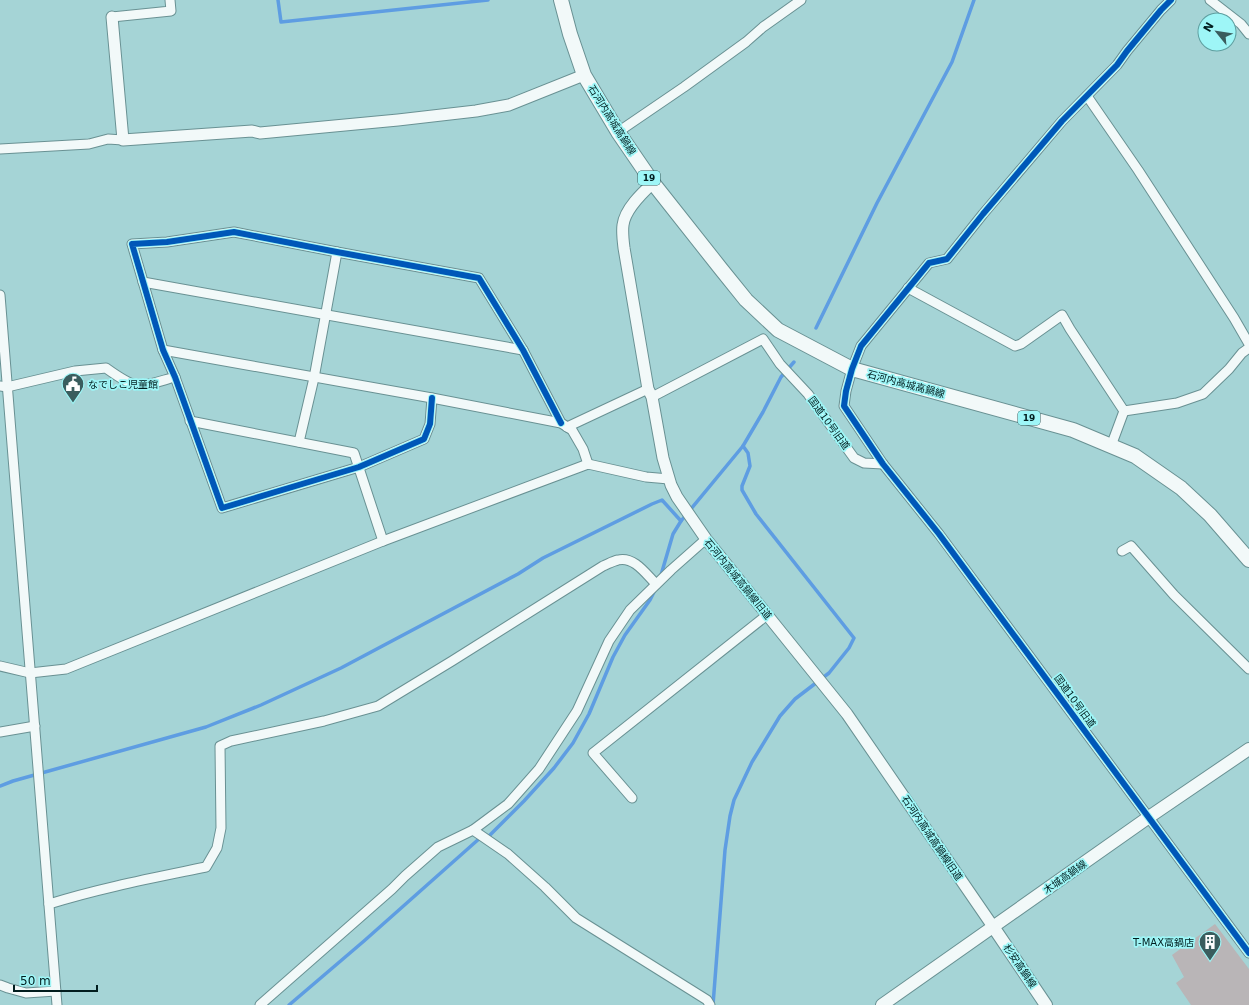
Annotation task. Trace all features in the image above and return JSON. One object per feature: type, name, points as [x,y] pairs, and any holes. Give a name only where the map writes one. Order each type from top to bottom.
[{"type":"main road","name":"石河内高城高鍋線","points":[[561,0],[584,75],[618,132],[653,183],[746,300],[778,330],[852,369],[1073,430],[1135,456],[1181,488],[1210,515],[1249,560]]},
{"type":"main road","name":"木城高鍋線","points":[[882,1005],[994,928],[1149,817],[1249,749]]},
{"type":"main road","name":"杉安高鍋線","points":[[994,928],[1046,1005]]},
{"type":"street","points":[[123,140],[112,17],[171,11],[170,0]]},
{"type":"street","points":[[618,132],[684,87],[746,42],[763,26],[801,0]]},
{"type":"street","points":[[883,464],[844,406],[846,391],[852,369],[861,346],[929,263],[947,260],[983,214],[1062,121],[1117,65],[1127,50],[1171,0]]},
{"type":"street","points":[[1210,0],[1241,24],[1249,34]]},
{"type":"street","points":[[0,149],[89,144],[108,139],[123,140],[252,131],[260,133],[324,128],[476,111],[509,105],[584,75]]},
{"type":"street","points":[[1087,96],[1138,170],[1234,318],[1249,344]]},
{"type":"street","name":"石河内高城高鍋線旧道","points":[[653,183],[636,198],[623,223],[623,235],[624,248],[650,393],[663,458],[669,479],[677,497],[706,539],[847,714],[994,928]]},
{"type":"street","points":[[432,398],[430,424],[424,439],[359,467],[222,508],[175,377],[163,350],[132,244],[167,242],[234,232],[479,278],[523,350],[564,425]]},
{"type":"street","points":[[299,442],[314,378],[337,252]]},
{"type":"street","points":[[143,282],[523,350]]},
{"type":"street","points":[[908,288],[1015,346],[1021,344],[1062,315],[1124,411]]},
{"type":"street","points":[[0,295],[3,387],[35,726],[57,1005]]},
{"type":"street","name":"国道10号旧道","points":[[650,393],[763,339],[780,364],[808,394],[854,458],[864,463],[883,464],[939,534],[1249,953]]},
{"type":"street","points":[[1124,411],[1177,403],[1203,394],[1230,369],[1242,353],[1249,348]]},
{"type":"street","points":[[163,350],[432,398],[564,425],[572,430],[583,449],[588,464]]},
{"type":"street","points":[[3,387],[75,371],[106,368],[117,376],[136,385],[150,384],[175,377]]},
{"type":"street","points":[[564,425],[650,393]]},
{"type":"street","points":[[1111,446],[1124,411]]},
{"type":"street","points":[[190,421],[354,453],[383,541]]},
{"type":"street","points":[[0,666],[30,673],[66,668],[383,541],[588,464],[646,477],[669,479]]},
{"type":"street","points":[[260,1005],[438,847],[474,830],[508,804],[539,769],[577,711],[609,641],[630,610],[656,584],[706,539]]},
{"type":"street","points":[[1122,551],[1131,546],[1174,595],[1249,669]]},
{"type":"street","points":[[49,904],[127,884],[206,867],[217,848],[221,828],[220,746],[231,741],[324,721],[378,706],[603,566],[618,560],[625,559],[632,561],[656,584]]},
{"type":"street","points":[[632,798],[593,753],[767,615]]},
{"type":"street","points":[[0,732],[35,726]]},
{"type":"street","points":[[474,830],[508,854],[545,887],[576,918],[707,1000],[710,1005]]},
{"type":"street","points":[[0,985],[26,993],[56,991]]},
{"type":"building","name":"T-MAX高鍋店","points":[[1215,924],[1249,969],[1249,1005],[1191,1005],[1176,983],[1184,977],[1172,955]]},
{"type":"waterway","points":[[278,0],[281,22],[488,0]]},
{"type":"waterway","points":[[816,328],[877,203],[952,62],[974,0]]},
{"type":"waterway","points":[[661,575],[673,534],[681,521],[743,446],[781,377],[794,362]]},
{"type":"waterway","points":[[713,1005],[725,850],[734,800],[752,762],[780,716],[795,699],[829,673],[849,648],[854,638],[756,514],[742,490],[742,486],[750,466],[748,453],[743,446]]},
{"type":"waterway","points":[[0,786],[13,781],[206,727],[261,705],[341,668],[518,574],[543,558],[662,500],[681,521]]},
{"type":"waterway","points":[[289,1005],[480,838],[489,836],[554,768],[573,743],[589,714],[613,657],[625,635],[654,592]]},
{"type":"cycle path","points":[[1171,0],[1161,10],[1117,65],[1062,121],[947,259],[929,263],[861,346],[852,369],[846,391],[844,406],[883,464],[939,534],[1249,953]]},
{"type":"cycle path","points":[[432,398],[430,424],[424,439],[359,467],[222,508],[175,377],[163,350],[132,244],[167,242],[234,232],[479,278],[523,350],[561,423]]},
{"type":"place","name":"なでしこ児童館","points":[[73,404]]},
{"type":"place","name":"T-MAX高鍋店","points":[[1210,962]]}]
